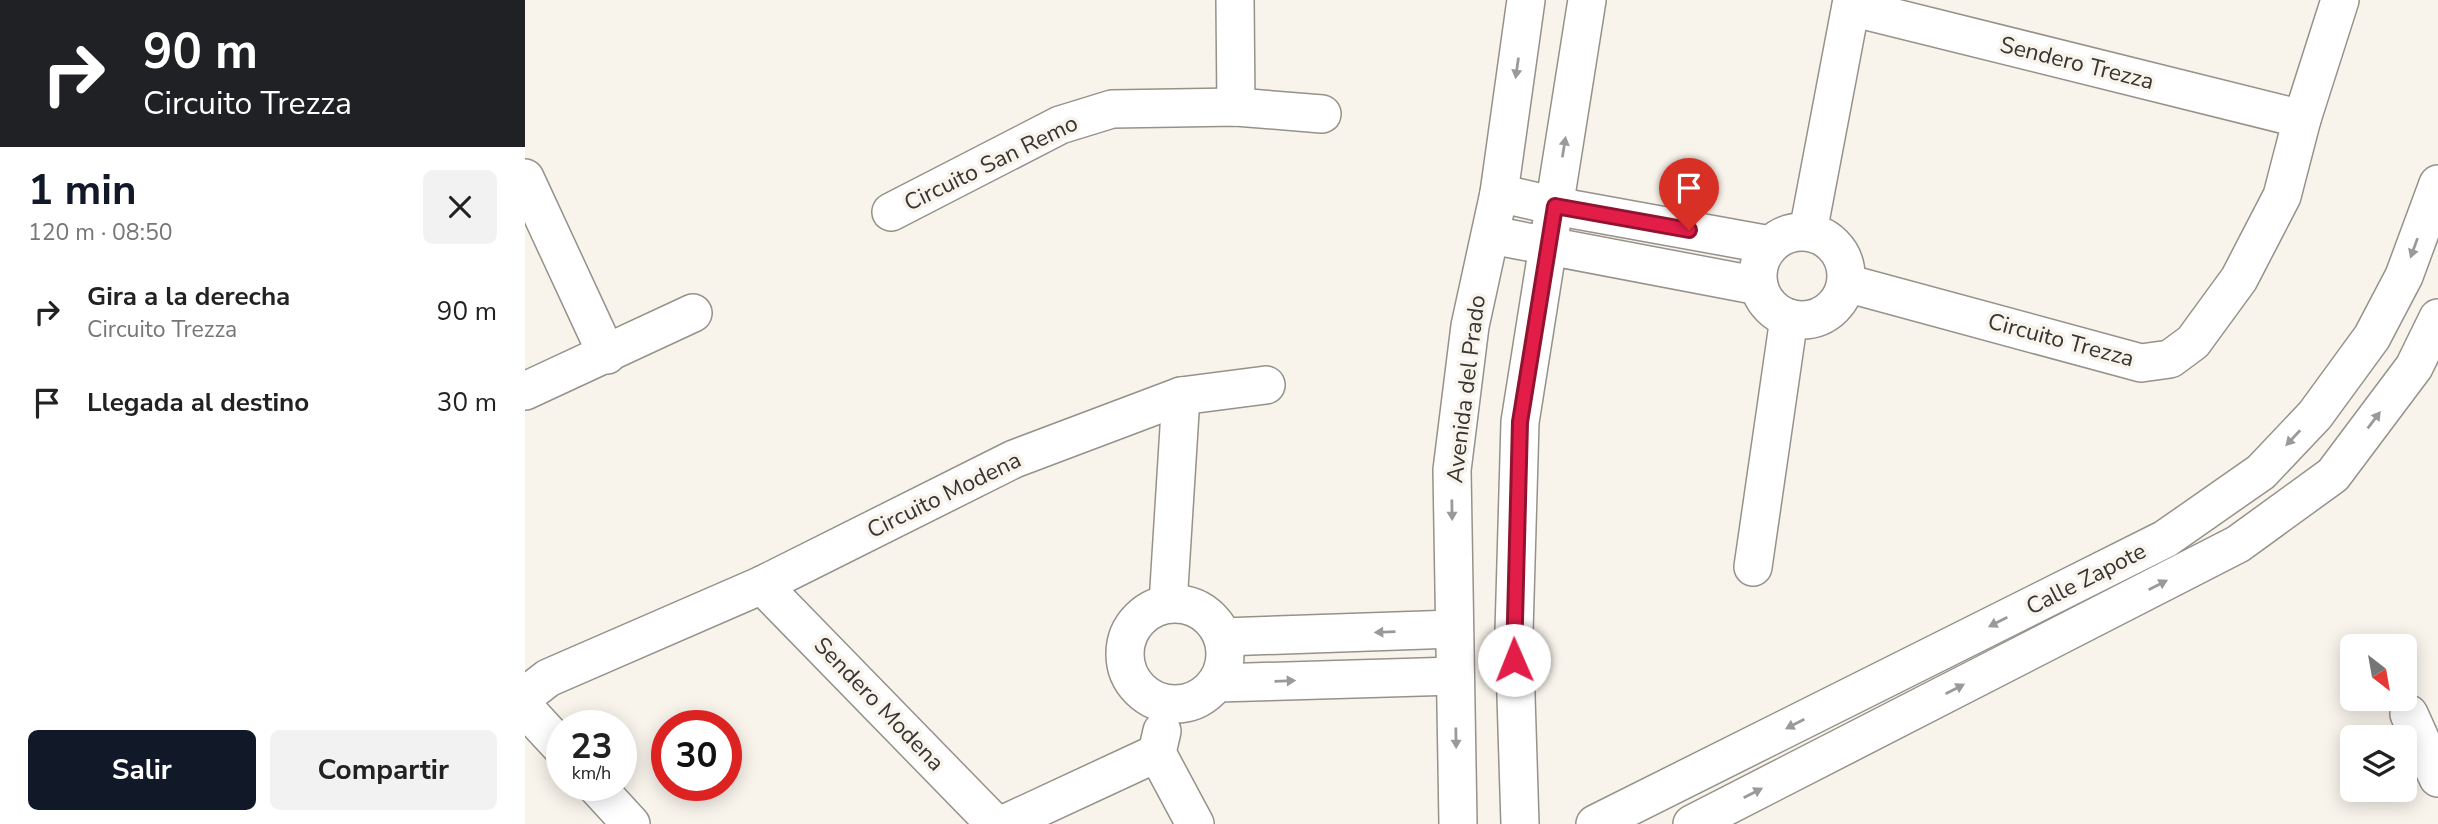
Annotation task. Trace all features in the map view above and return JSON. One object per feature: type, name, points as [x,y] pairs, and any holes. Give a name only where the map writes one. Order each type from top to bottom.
[{"type":"street","points":[[1235,0],[1236,107]]},
{"type":"street","name":"Avenida del Prado","points":[[1458,824],[1452,470],[1470,326],[1499,193],[1526,0]]},
{"type":"street","points":[[1520,824],[1514,632],[1520,422],[1587,0]]},
{"type":"street","name":"Circuito Trezza","points":[[1846,282],[2141,363],[2171,359],[2193,342],[2239,279],[2282,196],[2302,119],[2340,0]]},
{"type":"street","points":[[1808,232],[1851,4]]},
{"type":"street","name":"Sendero Trezza","points":[[1851,4],[2302,119]]},
{"type":"street","name":"Circuito San Remo","points":[[891,212],[1060,125],[1112,109],[1236,107],[1322,114]]},
{"type":"street","points":[[525,178],[607,355]]},
{"type":"street","name":"Calle Zapote","points":[[1595,824],[2165,539],[2261,472],[2315,415],[2372,337],[2404,276],[2438,184]]},
{"type":"street","points":[[1499,193],[1555,206],[1770,245]]},
{"type":"street","points":[[1795,232],[1808,232],[1821,235],[1833,243],[1846,267],[1846,282],[1832,309],[1804,320],[1789,318],[1770,305],[1759,286],[1758,271],[1762,256],[1770,245],[1795,232]]},
{"type":"street","points":[[1491,235],[1759,286]]},
{"type":"street","points":[[525,391],[693,313]]},
{"type":"street","points":[[1753,568],[1789,318]]},
{"type":"street","name":"Calle Zapote","points":[[1692,824],[2238,544],[2333,475],[2414,367],[2438,318]]},
{"type":"street","name":"Circuito Modena","points":[[525,696],[548,678],[762,585],[1014,459],[1181,396],[1266,385]]},
{"type":"street","points":[[1168,604],[1181,396]]},
{"type":"street","name":"Sendero Modena","points":[[762,585],[995,824]]},
{"type":"street","points":[[1168,604],[1185,605],[1202,611],[1215,622],[1223,638],[1226,653],[1224,669],[1217,683],[1195,701],[1168,705],[1153,700],[1140,691],[1130,678],[1125,663],[1125,647],[1130,632],[1140,619],[1153,609],[1168,604]]},
{"type":"street","points":[[1223,638],[1454,629]]},
{"type":"street","points":[[1217,683],[1455,677]]},
{"type":"street","points":[[1168,705],[1157,753],[1195,824]]},
{"type":"street","points":[[525,708],[546,731]]},
{"type":"street","points":[[2409,715],[2438,778]]},
{"type":"street","points":[[1004,824],[1157,753]]},
{"type":"street","points":[[610,801],[631,824]]},
{"type":"route","points":[[1514,660],[1520,422],[1555,206],[1689,230]]}]
